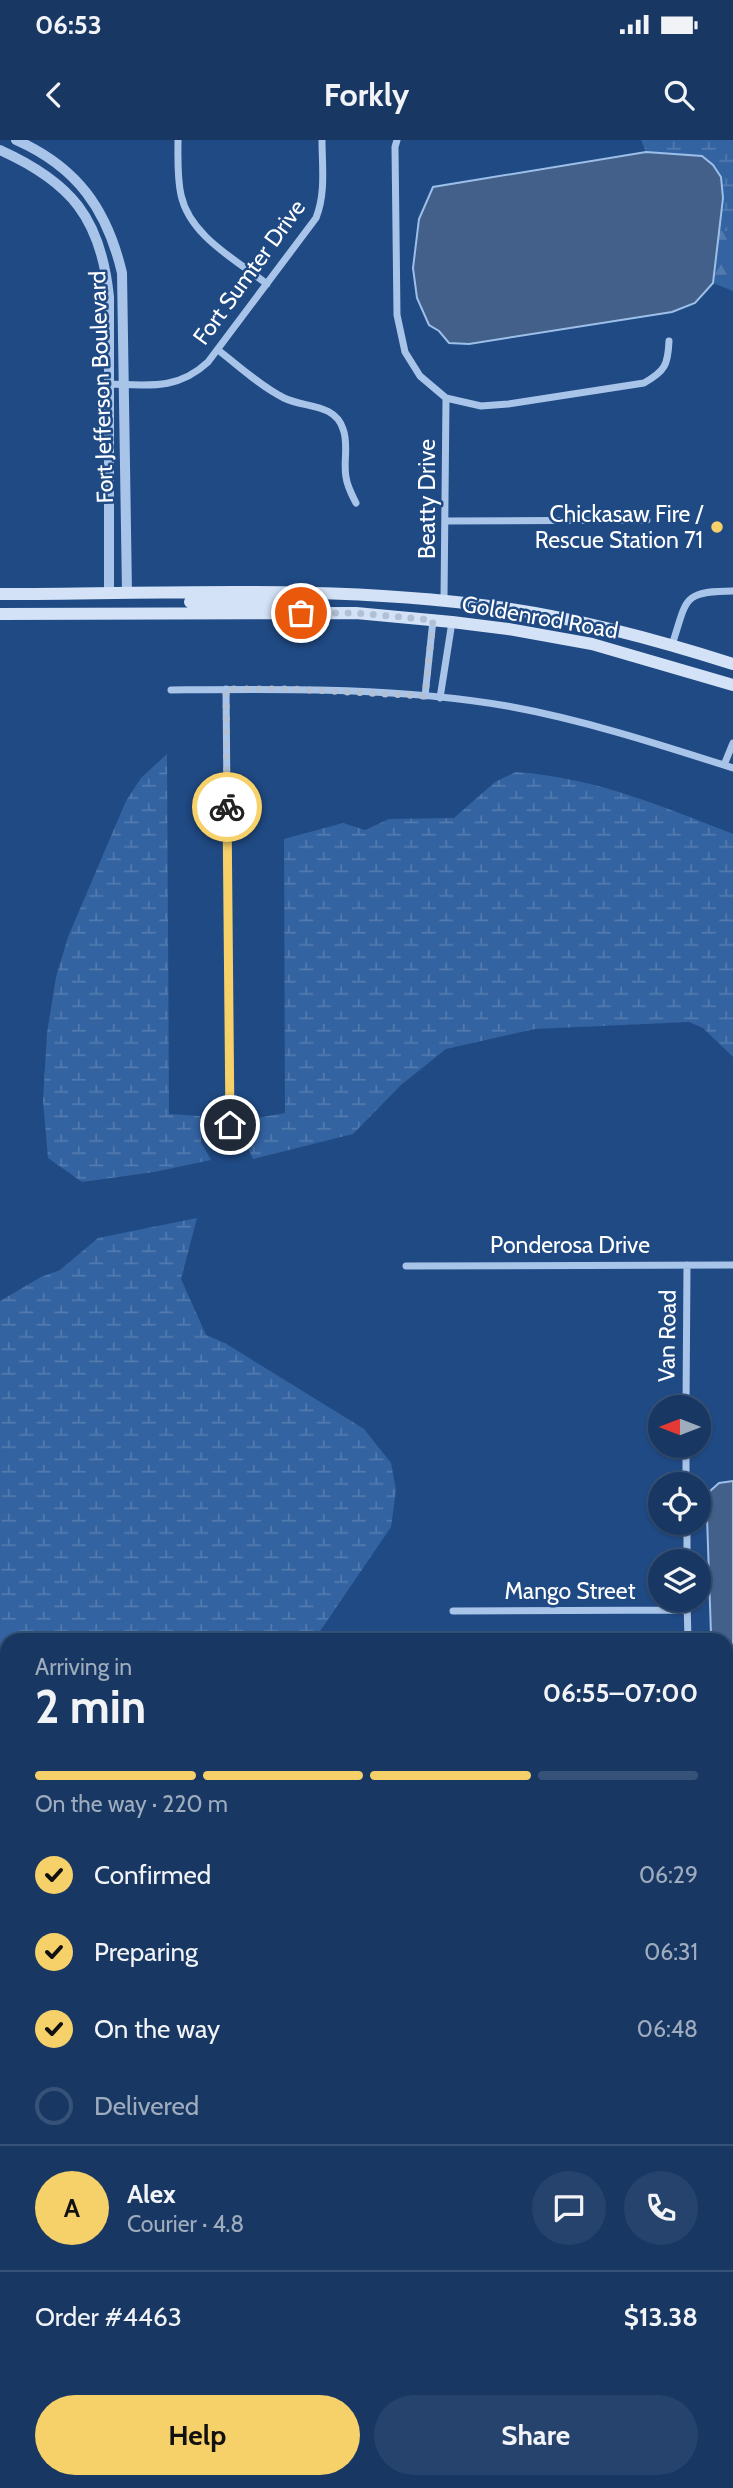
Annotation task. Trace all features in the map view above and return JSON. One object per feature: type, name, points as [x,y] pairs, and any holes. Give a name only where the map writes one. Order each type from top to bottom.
[{"type":"main road","points":[[76,614],[112,607],[127,593]]},
{"type":"main road","name":"Goldenrod Road","points":[[0,594],[300,593],[444,600],[593,624],[733,664]]},
{"type":"main road","points":[[119,614],[125,606],[134,601],[267,602],[300,593]]},
{"type":"main road","name":"Goldenrod Road","points":[[0,614],[356,613],[433,620],[592,644],[733,685]]},
{"type":"street","name":"Fort Jefferson Boulevard","points":[[16,140],[42,152],[75,178],[90,195],[111,235],[122,273],[127,593]]},
{"type":"street","points":[[178,140],[181,196],[193,224],[267,284]]},
{"type":"street","name":"Fort Sumter Drive","points":[[107,384],[158,385],[186,379],[198,372],[218,350],[309,229],[318,211],[323,190],[323,140]]},
{"type":"street","points":[[397,140],[397,316],[405,352],[420,376],[446,398],[481,406],[508,404],[644,383],[660,374],[669,359],[669,341]]},
{"type":"street","name":"Fort Jefferson Boulevard","points":[[0,150],[45,173],[60,185],[79,206],[98,240],[108,297],[109,594]]},
{"type":"street","points":[[218,350],[274,392],[297,403],[322,408],[338,420],[345,439],[346,479],[356,503]]},
{"type":"street","name":"Beatty Drive","points":[[444,600],[446,398]]},
{"type":"street","points":[[446,521],[647,520]]},
{"type":"street","points":[[673,645],[685,605],[691,597],[700,592],[733,591]]},
{"type":"street","points":[[425,696],[433,620]]},
{"type":"street","points":[[440,698],[452,622]]},
{"type":"street","points":[[429,664],[445,667]]},
{"type":"street","points":[[226,689],[230,1125]]},
{"type":"street","points":[[171,690],[293,689],[425,696],[508,706],[602,726],[733,768]]},
{"type":"street","points":[[724,765],[733,743]]},
{"type":"street","name":"Van Road","points":[[686,1395],[687,1265]]},
{"type":"street","name":"Ponderosa Drive","points":[[406,1266],[733,1265]]},
{"type":"street","name":"Mango Street","points":[[453,1611],[648,1610]]},
{"type":"street","points":[[687,1612],[688,1633]]},
{"type":"green space","points":[[641,140],[733,140],[733,231],[719,231],[723,198],[702,156],[646,152]]},
{"type":"green space","points":[[719,231],[733,231],[733,291],[713,283]]},
{"type":"green space","points":[[167,754],[169,1114],[200,1116],[201,1142],[211,1160],[154,1172],[82,1182],[48,1158],[43,1100],[47,1033],[56,977],[68,937],[126,801],[141,778]]},
{"type":"green space","points":[[516,772],[573,780],[627,794],[733,834],[733,1057],[703,1028],[689,1022],[535,1029],[446,1049],[401,1085],[353,1134],[253,1159],[247,1146],[257,1118],[285,1113],[284,839],[343,823],[365,830],[389,819],[454,818],[495,782]]},
{"type":"green space","points":[[197,1218],[181,1279],[206,1335],[225,1343],[364,1429],[391,1463],[396,1490],[391,1527],[319,1633],[0,1633],[0,1301],[41,1277],[60,1270],[98,1238]]},
{"type":"shaded area","points":[[646,152],[702,156],[713,165],[721,177],[723,198],[713,283],[695,303],[672,312],[469,344],[449,343],[439,331],[429,325],[417,298],[413,268],[419,219],[433,187]]},
{"type":"shaded area","points":[[733,1481],[733,1633],[711,1633],[711,1549],[708,1549],[708,1535],[711,1535],[711,1490],[719,1483]]},
{"type":"way so far","points":[[227,807],[226,689],[293,689],[425,696],[433,620],[356,613],[301,613]]},
{"type":"place","name":"Chickasaw Fire / Rescue Station 71","points":[[717,527]]},
{"type":"route","points":[[227,807],[230,1125]]}]
